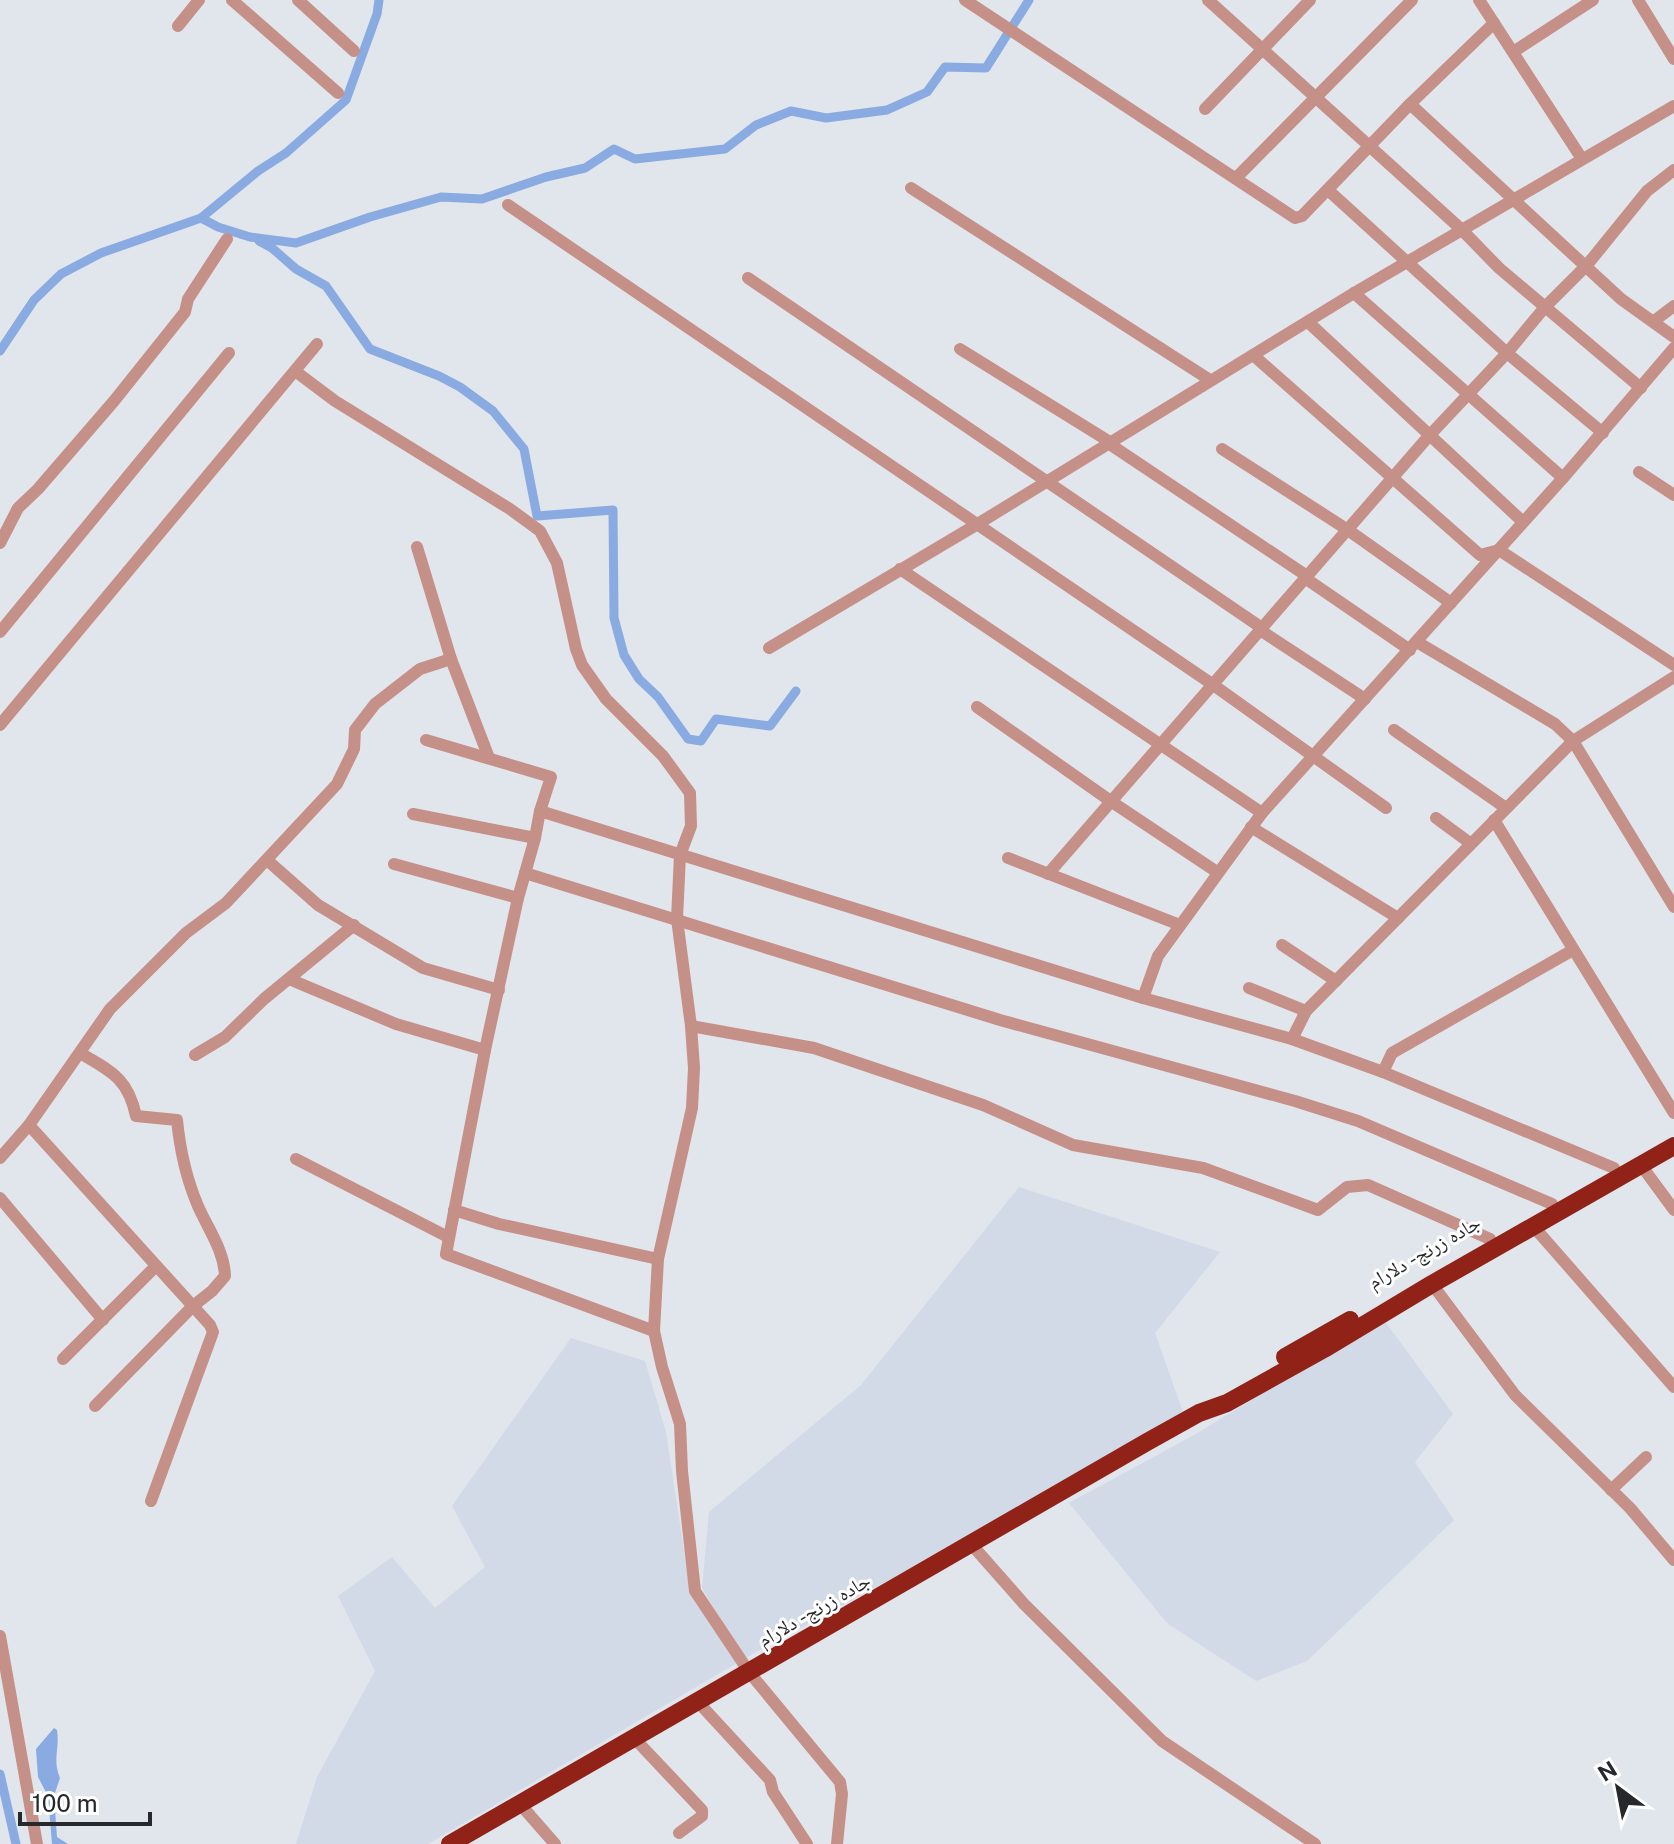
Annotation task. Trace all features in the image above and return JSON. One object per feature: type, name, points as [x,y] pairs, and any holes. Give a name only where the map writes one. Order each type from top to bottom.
[{"type":"highway","name":"جاده زرنج - دلارام","points":[[450,1844],[972,1545],[1199,1413],[1222,1394],[1674,1133]]},
{"type":"highway","name":"جاده زرنج - دلارام","points":[[1199,1413],[1255,1388],[1674,1146]]},
{"type":"street","points":[[178,26],[199,0]]},
{"type":"street","points":[[232,0],[338,93]]},
{"type":"street","points":[[298,0],[354,51]]},
{"type":"street","points":[[965,0],[1295,218],[1302,216],[1410,104],[1494,23]]},
{"type":"street","points":[[1208,0],[1461,229],[1499,268],[1641,388]]},
{"type":"street","points":[[1205,109],[1310,0]]},
{"type":"street","points":[[1236,178],[1412,0]]},
{"type":"street","points":[[1479,0],[1582,159]]},
{"type":"street","points":[[1513,52],[1593,0]]},
{"type":"street","points":[[1638,0],[1674,59]]},
{"type":"street","points":[[1410,104],[1621,299],[1674,337]]},
{"type":"street","points":[[769,648],[1354,293],[1674,106]]},
{"type":"street","points":[[1048,874],[1428,437],[1587,265],[1647,191],[1674,170]]},
{"type":"street","points":[[911,188],[1210,380]]},
{"type":"street","points":[[1328,190],[1507,353],[1603,433]]},
{"type":"street","points":[[508,205],[1212,684],[1386,808]]},
{"type":"street","points":[[0,543],[18,508],[114,401],[185,312],[188,299],[227,239]]},
{"type":"street","points":[[748,278],[1365,699]]},
{"type":"street","points":[[1354,293],[1563,478]]},
{"type":"street","points":[[1654,321],[1674,306]]},
{"type":"street","points":[[1308,322],[1428,437],[1522,521]]},
{"type":"street","points":[[0,725],[317,344]]},
{"type":"street","points":[[1143,998],[1158,956],[1262,813],[1603,433],[1674,348]]},
{"type":"street","points":[[960,349],[1109,442],[1306,577],[1414,646],[1555,724],[1573,741],[1674,907]]},
{"type":"street","points":[[0,632],[229,353]]},
{"type":"street","points":[[1253,355],[1480,555],[1499,550],[1674,665]]},
{"type":"street","points":[[295,371],[335,401],[510,509],[540,531],[557,563],[582,665],[606,699],[663,756],[690,793],[691,826],[680,855],[677,919],[691,1026],[694,1068],[692,1108],[658,1259],[654,1331],[680,1424],[695,1591],[749,1672],[840,1782],[842,1794],[837,1844]]},
{"type":"street","points":[[1222,449],[1348,530],[1451,603]]},
{"type":"street","points":[[1639,472],[1674,495]]},
{"type":"street","points":[[417,547],[451,659],[489,758]]},
{"type":"street","points":[[900,569],[1161,742],[1262,813]]},
{"type":"street","points":[[0,1158],[29,1125],[110,1009],[186,933],[226,903],[337,784],[354,749],[355,730],[375,704],[420,669],[451,659]]},
{"type":"street","points":[[1292,1039],[1306,1011],[1573,741],[1674,677]]},
{"type":"street","points":[[977,707],[1217,872]]},
{"type":"street","points":[[1394,730],[1506,808]]},
{"type":"street","points":[[426,740],[551,777],[518,898],[445,1249],[450,1256],[654,1331]]},
{"type":"street","points":[[540,811],[1143,998],[1292,1039],[1383,1072],[1614,1168]]},
{"type":"street","points":[[413,814],[535,838]]},
{"type":"street","points":[[1436,818],[1470,843]]},
{"type":"street","points":[[1494,820],[1674,1113]]},
{"type":"street","points":[[1251,827],[1398,918]]},
{"type":"street","points":[[1008,858],[1180,925]]},
{"type":"street","points":[[267,860],[318,905],[423,968],[499,990]]},
{"type":"street","points":[[394,864],[518,898]]},
{"type":"street","points":[[525,873],[1000,1020],[1345,1117],[1552,1204]]},
{"type":"street","points":[[195,1055],[225,1037],[264,999],[354,925]]},
{"type":"street","points":[[1282,945],[1336,981]]},
{"type":"street","points":[[1383,1072],[1392,1053],[1573,950]]},
{"type":"street","points":[[289,979],[396,1024],[485,1050]]},
{"type":"street","points":[[1249,988],[1306,1011]]},
{"type":"street","points":[[691,1026],[814,1048],[983,1105],[1073,1145],[1203,1168],[1318,1210],[1347,1187],[1368,1185],[1490,1239]]},
{"type":"street","points":[[80,1053],[112,1072],[131,1094],[136,1116],[177,1120],[181,1156],[197,1204],[224,1259],[225,1276],[95,1406]]},
{"type":"street","points":[[29,1125],[213,1332],[151,1501]]},
{"type":"street","points":[[296,1159],[448,1237]]},
{"type":"street","points":[[1641,1165],[1674,1210]]},
{"type":"street","points":[[0,1198],[103,1320]]},
{"type":"street","points":[[454,1210],[499,1224],[658,1259]]},
{"type":"street","points":[[1534,1227],[1674,1387]]},
{"type":"street","points":[[63,1359],[156,1266]]},
{"type":"street","points":[[1432,1284],[1515,1395],[1611,1490],[1674,1560]]},
{"type":"street","points":[[1611,1490],[1646,1457]]},
{"type":"street","points":[[972,1545],[1024,1604],[1162,1741],[1315,1844]]},
{"type":"street","points":[[0,1636],[37,1844]]},
{"type":"street","points":[[698,1702],[770,1780],[773,1792],[807,1844]]},
{"type":"street","points":[[635,1739],[702,1810],[702,1816],[679,1833]]},
{"type":"street","points":[[520,1804],[555,1844]]},
{"type":"shaded area","points":[[1019,1187],[1220,1252],[1155,1333],[1183,1412],[999,1520],[744,1659],[702,1588],[709,1512],[861,1385]]},
{"type":"shaded area","points":[[1384,1320],[1453,1414],[1415,1462],[1454,1520],[1307,1661],[1256,1681],[1167,1623],[1069,1503],[1194,1435]]},
{"type":"shaded area","points":[[571,1338],[645,1361],[666,1432],[690,1590],[737,1663],[428,1844],[296,1844],[317,1777],[375,1671],[338,1596],[392,1557],[435,1608],[485,1567],[452,1506]]},
{"type":"water","points":[[54,1728],[57,1730],[60,1778],[54,1796],[57,1837],[68,1844],[52,1844],[48,1796],[38,1777],[36,1749]]},
{"type":"waterway","points":[[0,351],[34,300],[61,274],[101,253],[201,218],[258,171],[286,153],[346,100],[377,14],[379,0]]},
{"type":"waterway","points":[[201,218],[250,237],[296,243],[370,217],[441,197],[482,199],[546,177],[585,168],[614,149],[635,159],[725,149],[756,125],[791,111],[826,118],[887,110],[927,92],[945,67],[986,68],[1029,0]]},
{"type":"waterway","points":[[259,241],[296,269],[326,286],[370,349],[439,376],[493,411],[524,449],[537,516],[613,510],[614,618],[624,655],[639,679],[658,697],[688,739],[701,741],[716,719],[770,726],[796,691]]},
{"type":"waterway","points":[[0,1774],[16,1844]]}]
